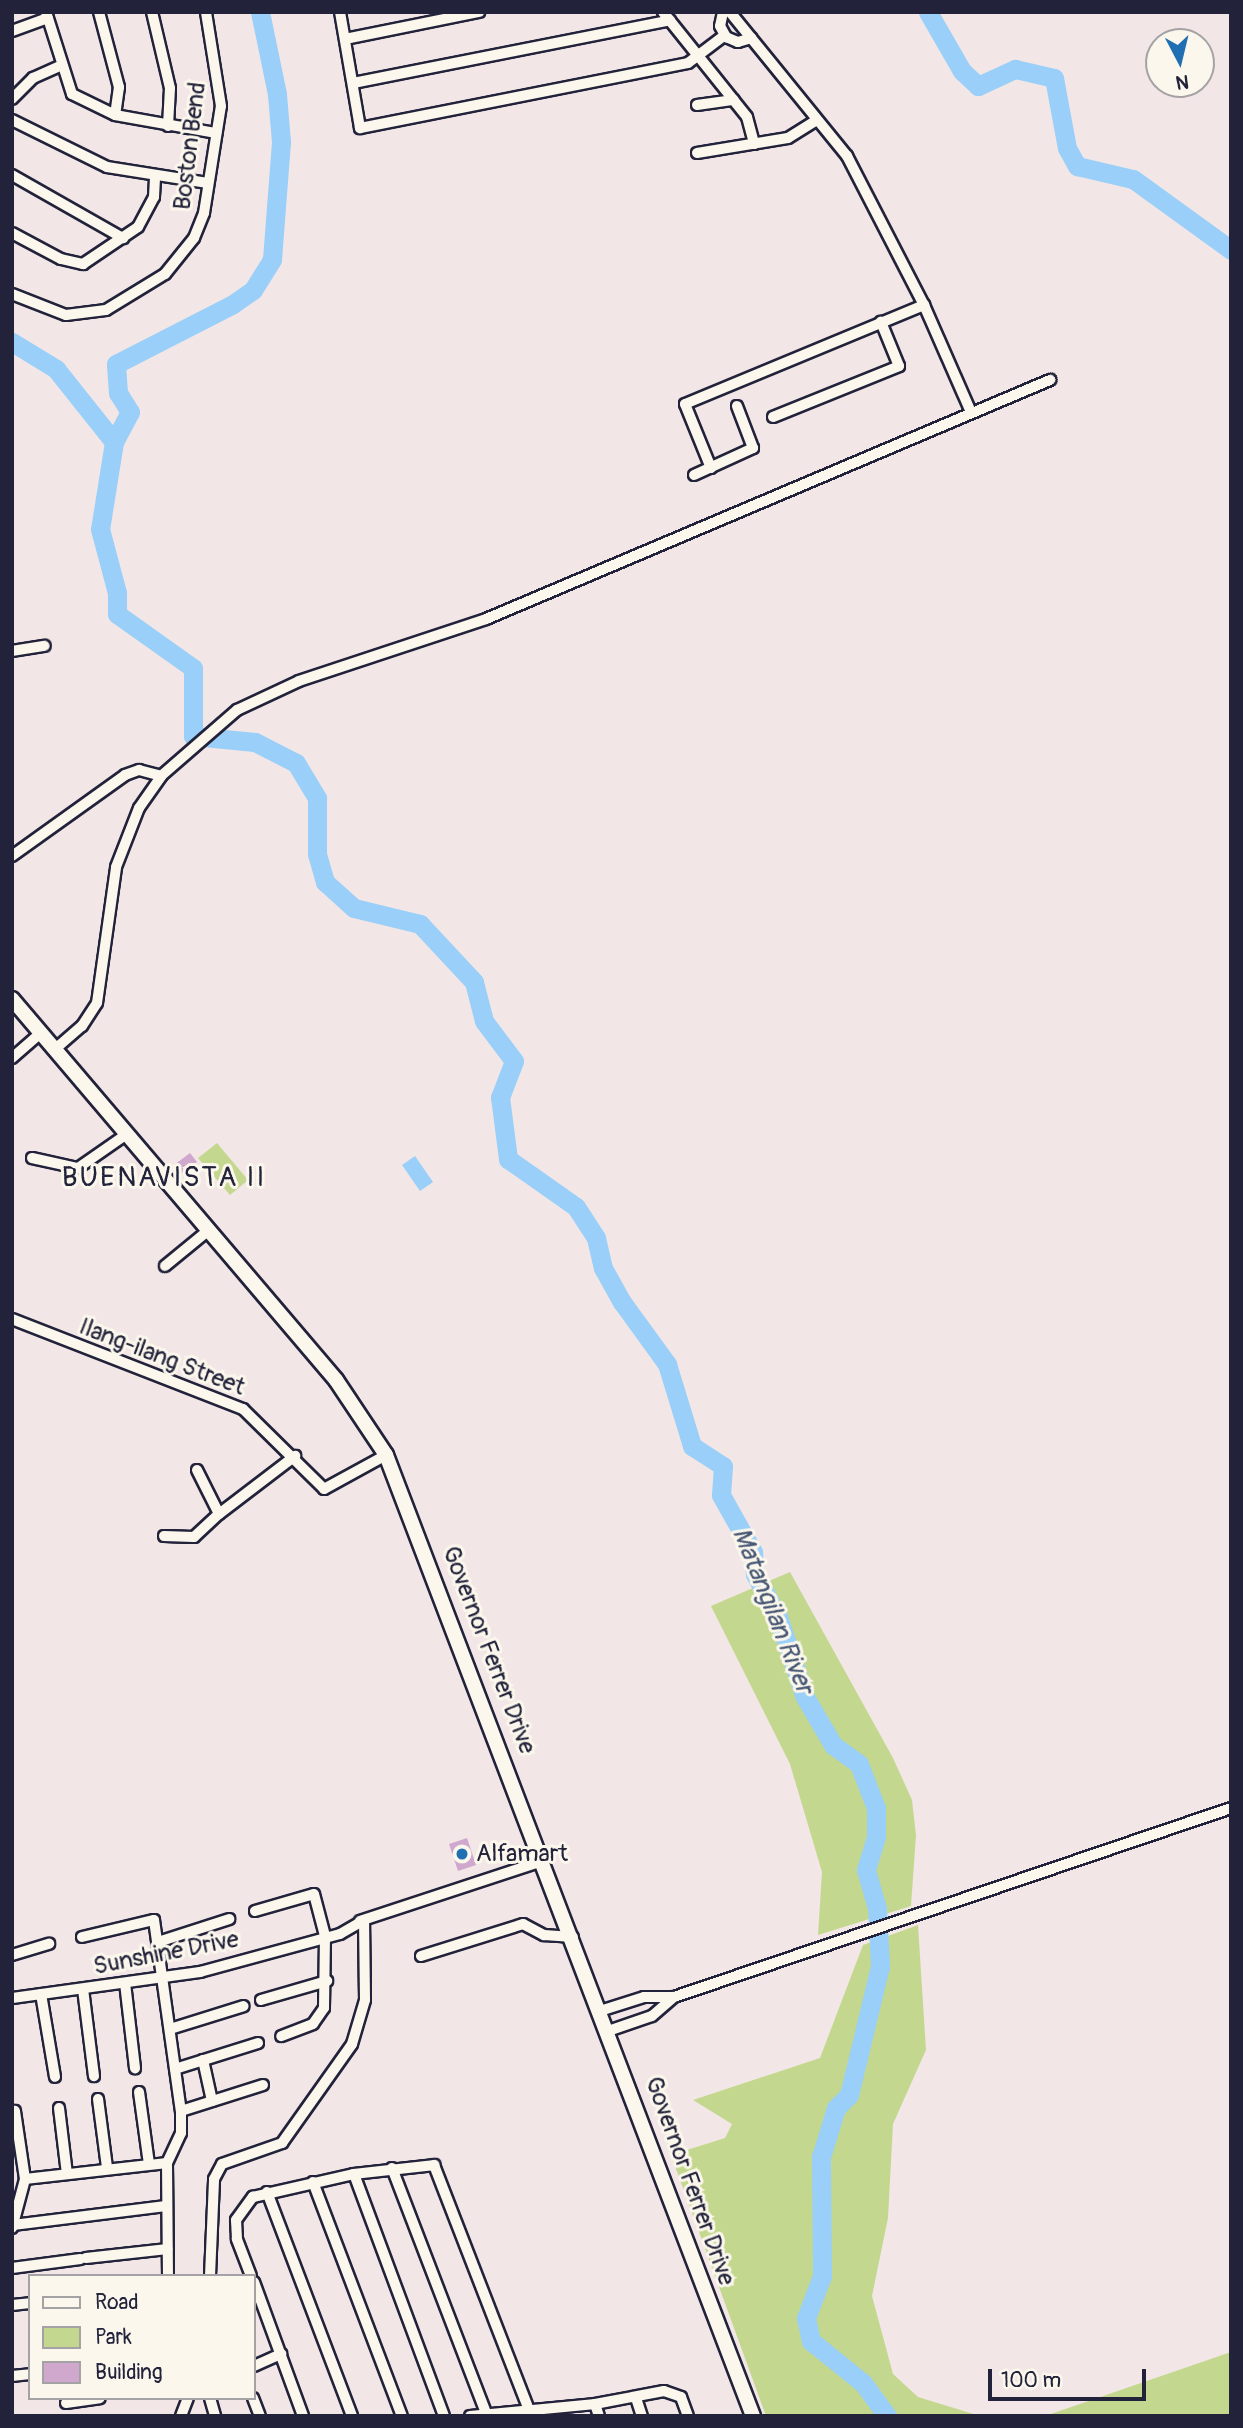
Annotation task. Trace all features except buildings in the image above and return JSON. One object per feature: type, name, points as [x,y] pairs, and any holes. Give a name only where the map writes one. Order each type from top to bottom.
[{"type":"main road","name":"Governor Ferrer Drive","points":[[15,1008],[41,1033],[336,1380],[386,1455],[611,2030],[753,2416]]},
{"type":"street","points":[[99,12],[119,87],[115,115]]},
{"type":"street","points":[[152,12],[170,88],[168,126]]},
{"type":"street","name":"Boston Bend","points":[[12,294],[66,316],[106,310],[134,296],[165,274],[194,238],[208,183],[216,133],[220,74],[206,12]]},
{"type":"street","points":[[340,12],[360,128],[688,64],[724,35]]},
{"type":"street","points":[[345,39],[480,12]]},
{"type":"street","points":[[723,12],[724,35]]},
{"type":"street","points":[[730,12],[854,168],[924,304],[971,412]]},
{"type":"street","points":[[12,31],[47,15],[60,66],[72,94],[115,115],[216,133]]},
{"type":"street","points":[[353,83],[666,16],[750,121],[754,144]]},
{"type":"street","points":[[724,35],[737,42],[751,38]]},
{"type":"street","points":[[12,99],[33,78],[60,66]]},
{"type":"street","points":[[698,105],[734,100]]},
{"type":"street","points":[[12,120],[86,160],[155,176],[208,183]]},
{"type":"street","points":[[696,153],[788,138],[817,120]]},
{"type":"street","points":[[12,175],[123,238]]},
{"type":"street","points":[[12,233],[61,259],[83,264],[123,238],[148,214],[155,176]]},
{"type":"street","points":[[711,467],[685,404],[924,304]]},
{"type":"street","points":[[773,418],[899,366],[881,322]]},
{"type":"street","points":[[54,1050],[82,1026],[97,1003],[118,860],[139,808],[161,776],[231,715],[299,681],[485,619],[1050,380]]},
{"type":"street","points":[[694,475],[753,448],[737,406]]},
{"type":"street","points":[[12,651],[45,646]]},
{"type":"street","points":[[12,856],[125,775],[139,770],[161,776]]},
{"type":"street","points":[[12,1058],[41,1033]]},
{"type":"street","points":[[32,1158],[78,1168],[127,1134]]},
{"type":"street","points":[[165,1266],[209,1230]]},
{"type":"street","name":"Ilang-ilang Street","points":[[12,1319],[39,1334],[220,1397],[263,1423],[324,1489],[386,1455]]},
{"type":"street","points":[[164,1536],[194,1537],[219,1514],[295,1456]]},
{"type":"street","points":[[197,1470],[219,1514]]},
{"type":"street","points":[[603,2010],[644,1997],[674,1997],[1231,1808]]},
{"type":"street","name":"Sunshine Drive","points":[[12,1998],[164,1978],[225,1966],[324,1936],[340,1934],[364,1920],[545,1860]]},
{"type":"street","points":[[255,1910],[314,1894],[324,1936],[327,1981],[318,2021],[281,2036]]},
{"type":"street","points":[[158,1942],[229,1919]]},
{"type":"street","points":[[82,1937],[154,1920],[181,2111],[181,2133],[167,2163],[168,2274]]},
{"type":"street","points":[[210,2274],[214,2179],[222,2164],[282,2143],[352,2043],[365,2000],[364,1920]]},
{"type":"street","points":[[421,1956],[523,1924],[544,1935],[573,1937]]},
{"type":"street","points":[[12,1955],[50,1944]]},
{"type":"street","points":[[261,2000],[327,1981]]},
{"type":"street","points":[[125,1983],[135,2068]]},
{"type":"street","points":[[83,1989],[94,2076]]},
{"type":"street","points":[[41,1994],[55,2077]]},
{"type":"street","points":[[611,2030],[652,2016],[674,1997]]},
{"type":"street","points":[[170,2029],[244,2006]]},
{"type":"street","points":[[175,2069],[258,2043]]},
{"type":"street","points":[[203,2060],[212,2101]]},
{"type":"street","points":[[181,2111],[263,2084]]},
{"type":"street","points":[[139,2092],[149,2164]]},
{"type":"street","points":[[98,2099],[107,2167]]},
{"type":"street","points":[[59,2108],[66,2174]]},
{"type":"street","points":[[15,2111],[24,2179],[12,2227],[166,2206]]},
{"type":"street","points":[[24,2179],[107,2167],[167,2163]]},
{"type":"street","points":[[250,2274],[237,2239],[236,2220],[254,2197],[354,2174],[426,2164],[440,2173],[529,2410]]},
{"type":"street","points":[[392,2168],[486,2413]]},
{"type":"street","points":[[354,2174],[444,2416]]},
{"type":"street","points":[[313,2182],[402,2416]]},
{"type":"street","points":[[267,2192],[352,2416]]},
{"type":"street","points":[[12,2267],[168,2249]]},
{"type":"street","points":[[256,2287],[303,2416]]},
{"type":"street","points":[[256,2365],[281,2354]]},
{"type":"street","points":[[470,2416],[529,2410],[554,2412],[677,2393],[688,2416]]},
{"type":"street","points":[[636,2398],[642,2416]]},
{"type":"street","points":[[65,2400],[67,2416]]},
{"type":"street","points":[[596,2404],[598,2416]]},
{"type":"green space","points":[[217,1143],[248,1180],[230,1195],[198,1158]]},
{"type":"green space","points":[[790,1572],[893,1758],[912,1800],[916,1835],[911,1906],[818,1935],[822,1872],[790,1764],[711,1606]]},
{"type":"green space","points":[[918,1925],[926,2050],[893,2124],[888,2218],[872,2296],[893,2374],[918,2397],[980,2416],[766,2416],[671,2155],[725,2138],[732,2124],[693,2100],[820,2058],[863,1945]]},
{"type":"green space","points":[[1231,2352],[1231,2416],[1045,2416]]},
{"type":"water","points":[[415,1156],[433,1182],[420,1191],[402,1165]]},
{"type":"waterway","points":[[114,442],[130,412],[118,393],[116,364],[233,304],[253,290],[272,259],[281,142],[277,94],[260,12]]},
{"type":"waterway","points":[[928,12],[962,71],[978,86],[1015,69],[1054,78],[1067,148],[1077,166],[1133,179],[1231,250]]},
{"type":"waterway","name":"Matangilan River","points":[[12,342],[56,369],[114,442],[100,529],[117,593],[117,614],[193,668],[193,736],[255,742],[296,763],[317,798],[317,854],[325,882],[354,908],[420,924],[474,982],[484,1021],[514,1061],[500,1097],[508,1159],[576,1207],[596,1238],[603,1268],[622,1302],[667,1364],[692,1446],[723,1466],[721,1495],[753,1552],[755,1574],[778,1617],[805,1697],[833,1745],[859,1764],[876,1808],[876,1837],[866,1870],[877,1908],[880,1966],[849,2095],[836,2108],[821,2157],[822,2276],[806,2318],[811,2341],[863,2383],[887,2416]]},
{"type":"place","name":"Alfamart","points":[[462,1854]]},
{"type":"district","name":"BUENAVISTA II","points":[[164,1178]]}]
